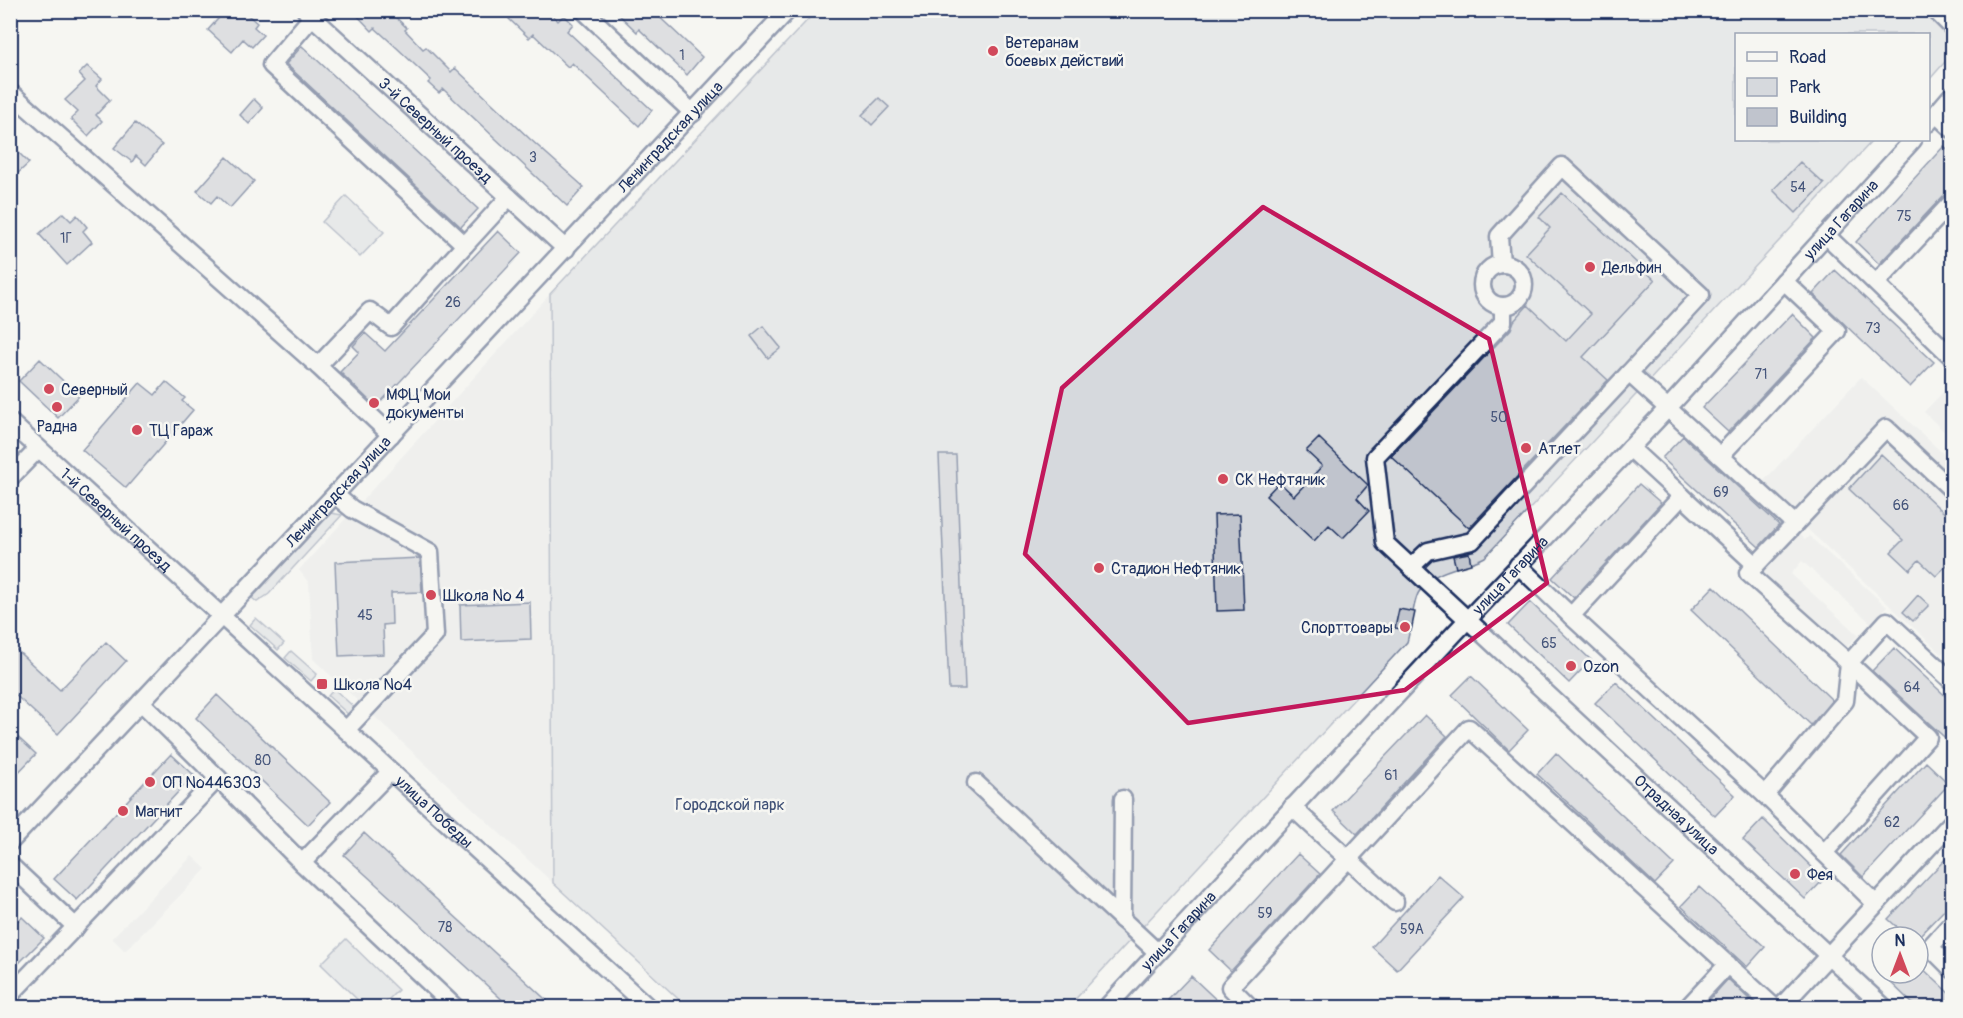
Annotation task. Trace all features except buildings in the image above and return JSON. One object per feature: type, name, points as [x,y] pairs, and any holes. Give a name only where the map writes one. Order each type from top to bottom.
[{"type":"street","points":[[583,10],[693,113]]},
{"type":"street","name":"Ленинградская улица","points":[[10,842],[788,10]]},
{"type":"street","points":[[1935,10],[1953,27]]},
{"type":"street","points":[[309,14],[271,65],[465,245]]},
{"type":"street","name":"3-й Северный проезд","points":[[309,14],[566,249]]},
{"type":"street","points":[[10,92],[318,366],[391,435]]},
{"type":"street","points":[[1953,95],[1932,119],[1953,129]]},
{"type":"street","name":"улица Гагарина","points":[[1106,1008],[1518,565],[1668,408],[1912,141]]},
{"type":"street","points":[[1411,567],[1428,551],[1472,541],[1701,295],[1562,166],[1499,236],[1501,264]]},
{"type":"street","points":[[318,366],[370,311],[391,327],[509,197]]},
{"type":"street","points":[[1876,283],[1953,202]]},
{"type":"street","points":[[1827,236],[1953,357]]},
{"type":"street","points":[[1501,264],[1514,266],[1520,271],[1525,283],[1524,290],[1516,302],[1503,306],[1490,301],[1483,289],[1484,275],[1494,266],[1501,264]]},
{"type":"street","points":[[1720,456],[1838,331],[1784,282]]},
{"type":"street","name":"Отрадная улица","points":[[1503,306],[1503,322],[1375,457],[1385,543],[1830,954],[1885,1008]]},
{"type":"street","points":[[1629,373],[1796,524]]},
{"type":"street","name":"1-й Северный проезд","points":[[10,422],[221,616]]},
{"type":"street","points":[[1824,853],[1928,737],[1748,573],[1886,429],[1953,490]]},
{"type":"street","points":[[1630,448],[1756,565]]},
{"type":"street","points":[[10,478],[38,449]]},
{"type":"street","points":[[335,495],[352,509],[430,552],[435,634],[347,729]]},
{"type":"street","points":[[1571,616],[1682,496]]},
{"type":"street","points":[[1518,565],[1765,795],[1876,904]]},
{"type":"street","name":"улица Победы","points":[[221,616],[649,1008]]},
{"type":"street","points":[[1765,795],[1845,701],[1849,663],[1887,621],[1953,681]]},
{"type":"street","points":[[141,702],[302,863],[456,1008]]},
{"type":"street","points":[[1251,1008],[1230,987],[1469,728],[1778,1008],[1953,822]]},
{"type":"street","points":[[302,863],[391,771]]},
{"type":"street","points":[[10,995],[218,778]]},
{"type":"street","points":[[976,783],[1157,952]]},
{"type":"street","points":[[1122,920],[1123,799]]},
{"type":"street","points":[[1292,807],[1395,902]]},
{"type":"street","points":[[10,865],[76,927]]},
{"type":"street","points":[[1953,922],[1930,947],[1953,969]]},
{"type":"street","points":[[1687,1008],[1728,964]]},
{"type":"highlighted area","points":[[1263,207],[1489,339],[1547,583],[1405,690],[1188,723],[1025,554],[1062,388]]},
{"type":"shaded area","name":"Школа № 4","points":[[550,294],[553,883],[313,659],[309,583],[299,570]]},
{"type":"shaded area","points":[[1861,377],[1952,462],[1952,643],[1942,654],[1760,485]]},
{"type":"shaded area","points":[[1947,388],[1952,393],[1952,439],[1924,412]]},
{"type":"shaded area","points":[[1798,534],[1805,540],[1809,536],[1887,607],[1871,623],[1802,561],[1791,574],[1858,635],[1844,650],[1761,574]]},
{"type":"shaded area","points":[[192,856],[206,869],[125,951],[112,938]]},
{"type":"green space","name":"Городской парк","points":[[816,11],[1952,11],[1952,54],[1930,79],[1930,33],[1735,33],[1735,141],[1872,141],[1485,557],[1440,574],[1425,584],[1415,602],[1407,642],[1068,1007],[687,1007],[553,883],[550,294]]},
{"type":"green space","points":[[346,196],[384,232],[360,257],[322,222]]},
{"type":"green space","points":[[331,513],[342,515],[269,594],[257,602],[252,598]]},
{"type":"green space","points":[[256,618],[284,643],[278,650],[250,625]]},
{"type":"green space","points":[[291,651],[317,674],[311,681],[285,658]]},
{"type":"green space","points":[[334,689],[356,709],[350,716],[328,696]]},
{"type":"green space","points":[[346,939],[398,990],[381,1007],[365,1007],[321,964]]},
{"type":"place","name":"Ветеранам боевых действий","points":[[993,51]]},
{"type":"place","name":"Дельфин","points":[[1590,267]]},
{"type":"place","name":"Северный","points":[[49,389]]},
{"type":"place","name":"МФЦ Мои документы","points":[[374,403]]},
{"type":"place","name":"Радна","points":[[57,407]]},
{"type":"place","name":"ТЦ Гараж","points":[[137,430]]},
{"type":"place","name":"Атлет","points":[[1526,448]]},
{"type":"place","name":"СК Нефтяник","points":[[1223,479]]},
{"type":"place","name":"Стадион Нефтяник","points":[[1099,568]]},
{"type":"place","name":"Школа № 4","points":[[431,595]]},
{"type":"place","name":"Спорттовары","points":[[1405,627]]},
{"type":"place","name":"Ozon","points":[[1571,666]]},
{"type":"place","name":"Школа №4","points":[[322,684]]},
{"type":"place","name":"ОП №446303","points":[[150,782]]},
{"type":"place","name":"Магнит","points":[[123,811]]},
{"type":"place","name":"Фея","points":[[1795,874]]}]
